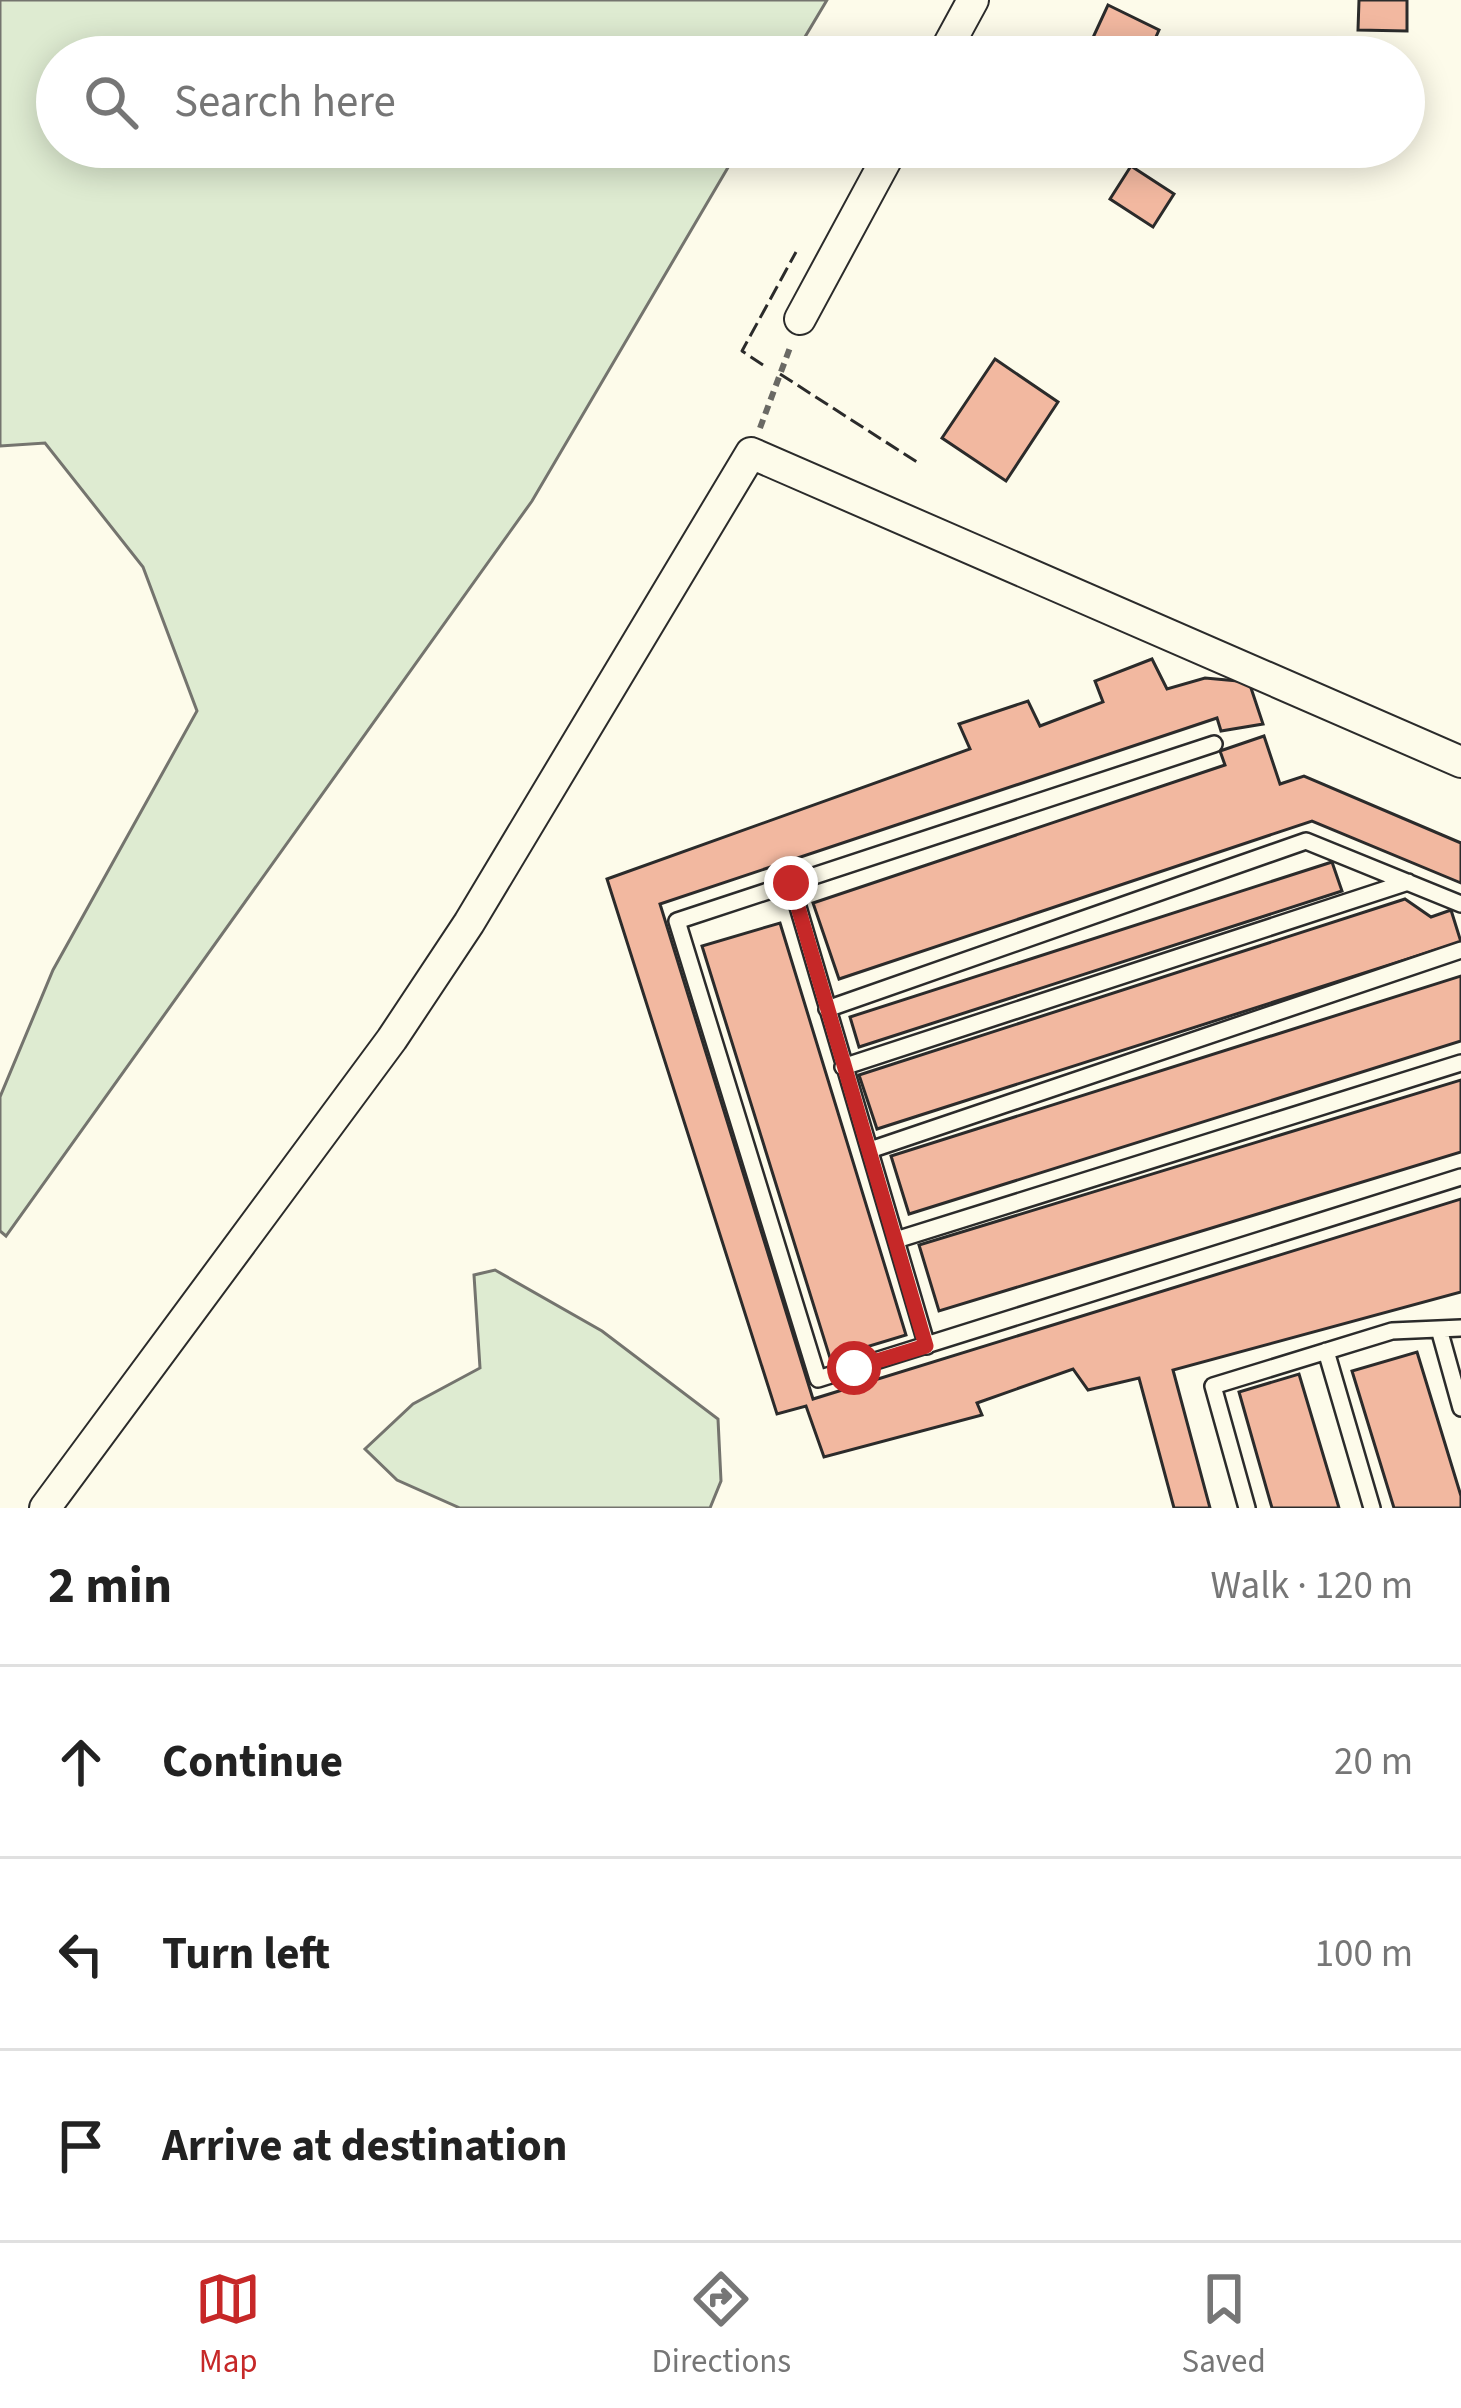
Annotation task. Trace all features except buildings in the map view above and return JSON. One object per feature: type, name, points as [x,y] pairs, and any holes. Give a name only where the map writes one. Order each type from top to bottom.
[{"type":"street","points":[[953,36],[973,0]]},
{"type":"street","points":[[800,319],[882,168]]},
{"type":"street","points":[[45,1508],[418,1000],[751,453],[1461,762]]},
{"type":"lane","points":[[1214,744],[677,921],[818,1379],[1461,1177]]},
{"type":"lane","points":[[827,1009],[1306,841],[1461,904]]},
{"type":"lane","points":[[843,1067],[1408,882]]},
{"type":"lane","points":[[791,883],[926,1346]]},
{"type":"lane","points":[[870,1150],[1461,950]]},
{"type":"lane","points":[[896,1240],[1461,1063]]},
{"type":"lane","points":[[1247,1508],[1213,1386],[1392,1331],[1461,1328]]},
{"type":"lane","points":[[1438,1329],[1461,1408]]},
{"type":"lane","points":[[1326,1351],[1372,1508]]},
{"type":"path","points":[[751,453],[800,319]]},
{"type":"green space","points":[[0,0],[827,0],[806,36],[36,36],[36,168],[728,168],[532,501],[6,1236],[0,1231],[0,1097],[53,970],[197,711],[143,567],[45,443],[0,446]]},
{"type":"green space","points":[[495,1270],[602,1331],[718,1419],[721,1481],[710,1508],[460,1508],[397,1480],[365,1449],[413,1404],[480,1368],[474,1275]]},
{"type":"fence","points":[[763,365],[742,351],[796,252]]},
{"type":"fence","points":[[780,374],[920,464]]},
{"type":"route","points":[[791,883],[926,1346],[854,1368]]}]
